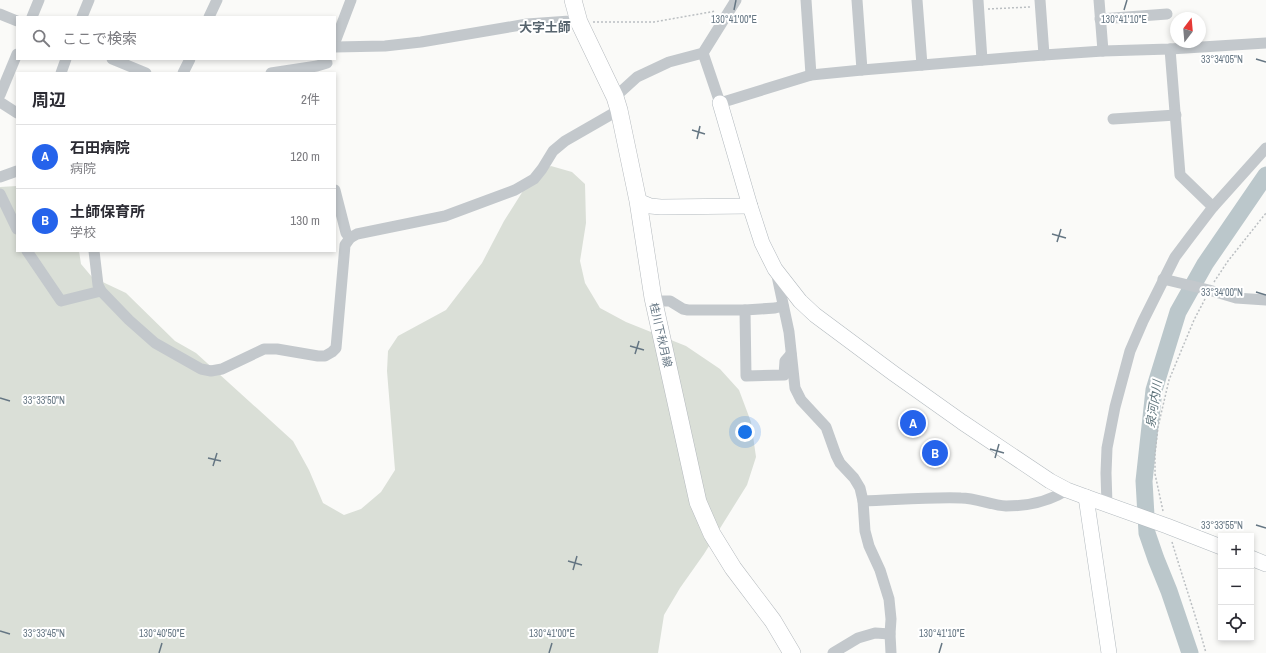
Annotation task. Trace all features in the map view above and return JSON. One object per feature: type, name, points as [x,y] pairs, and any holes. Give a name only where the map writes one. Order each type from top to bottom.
[{"type":"main road","name":"桂川下秋月線","points":[[572,0],[578,21],[617,104],[638,201],[653,301],[698,502],[712,534],[733,568],[795,652]]},
{"type":"street","points":[[32,16],[39,0]]},
{"type":"street","points":[[82,16],[89,0]]},
{"type":"street","points":[[209,16],[217,0]]},
{"type":"street","points":[[336,39],[351,0]]},
{"type":"street","points":[[94,252],[98,285],[102,291],[129,320],[155,343],[201,369],[211,371],[222,369],[264,349],[277,349],[325,356],[336,348],[345,245],[350,238],[357,234],[445,216],[515,190],[534,179],[542,170],[553,151],[565,140],[617,104],[637,77],[669,62],[703,53],[736,0]]},
{"type":"street","points":[[806,0],[811,75]]},
{"type":"street","points":[[857,0],[862,70]]},
{"type":"street","points":[[916,0],[922,65]]},
{"type":"street","points":[[1099,0],[1104,51]]},
{"type":"street","points":[[1040,3],[1044,55]]},
{"type":"street","points":[[978,5],[982,60]]},
{"type":"street","points":[[0,14],[16,21]]},
{"type":"street","points":[[1100,19],[1167,14]]},
{"type":"street","points":[[336,47],[385,46],[421,42],[527,24],[578,21]]},
{"type":"street","points":[[720,103],[811,75],[1044,55],[1104,51],[1170,50],[1266,43]]},
{"type":"street","points":[[1170,50],[1180,176],[1213,207]]},
{"type":"street","points":[[703,53],[720,103],[762,243],[775,269],[800,301],[815,315],[893,373],[962,422],[1050,481],[1067,490],[1218,546]]},
{"type":"street","points":[[0,95],[16,56]]},
{"type":"street","points":[[61,72],[66,60]]},
{"type":"street","points":[[114,60],[144,72]]},
{"type":"street","points":[[184,72],[190,60]]},
{"type":"street","points":[[278,72],[328,65]]},
{"type":"street","points":[[0,102],[16,112]]},
{"type":"street","points":[[1113,119],[1176,115]]},
{"type":"street","points":[[1107,505],[1106,474],[1108,448],[1115,407],[1130,351],[1143,321],[1166,280],[1175,257],[1213,207],[1266,148]]},
{"type":"street","points":[[0,177],[16,171]]},
{"type":"street","points":[[0,194],[16,227]]},
{"type":"street","points":[[336,194],[346,233],[350,238]]},
{"type":"street","points":[[638,201],[650,206],[661,207],[750,206]]},
{"type":"street","points":[[28,252],[61,301],[102,291]]},
{"type":"street","points":[[775,269],[789,332],[795,388],[801,400],[826,427],[840,462],[854,478],[860,488],[863,501],[865,531],[869,546],[880,570],[889,598],[891,619],[891,653]]},
{"type":"street","points":[[1166,280],[1236,298],[1266,300]]},
{"type":"street","points":[[653,301],[670,301],[683,309],[688,310],[745,310],[783,306]]},
{"type":"street","points":[[745,310],[746,376],[784,375],[785,361],[791,354]]},
{"type":"street","points":[[863,501],[962,498],[1006,506],[1045,501],[1057,497],[1067,490]]},
{"type":"street","points":[[1086,497],[1109,653]]},
{"type":"street","points":[[1254,559],[1266,564]]},
{"type":"street","points":[[833,653],[858,638],[875,633],[890,634]]},
{"type":"path","points":[[978,5],[1040,3]]},
{"type":"path","points":[[578,21],[654,22],[720,10],[728,13]]},
{"type":"path","points":[[1206,653],[1199,627],[1165,525],[1155,474],[1155,454],[1158,427],[1169,380],[1208,290],[1266,213]]},
{"type":"shaded area","points":[[551,166],[572,172],[585,184],[586,223],[580,261],[585,283],[600,308],[626,322],[686,346],[720,369],[739,390],[751,422],[756,457],[747,485],[664,615],[658,653],[0,653],[0,187],[16,186],[16,252],[79,252],[81,264],[92,277],[126,293],[175,341],[196,353],[293,441],[309,470],[323,503],[344,515],[361,509],[381,492],[395,470],[387,371],[388,351],[398,336],[446,310],[482,263],[504,221],[533,175]]},
{"type":"waterway","name":"泉河内川","points":[[1190,653],[1147,533],[1144,481],[1154,390],[1178,312],[1205,264],[1266,175]]},
{"type":"place","name":"石田病院","points":[[913,423]]},
{"type":"place","name":"土師保育所","points":[[935,453]]},
{"type":"district","name":"大字土師","points":[[545,27]]}]
